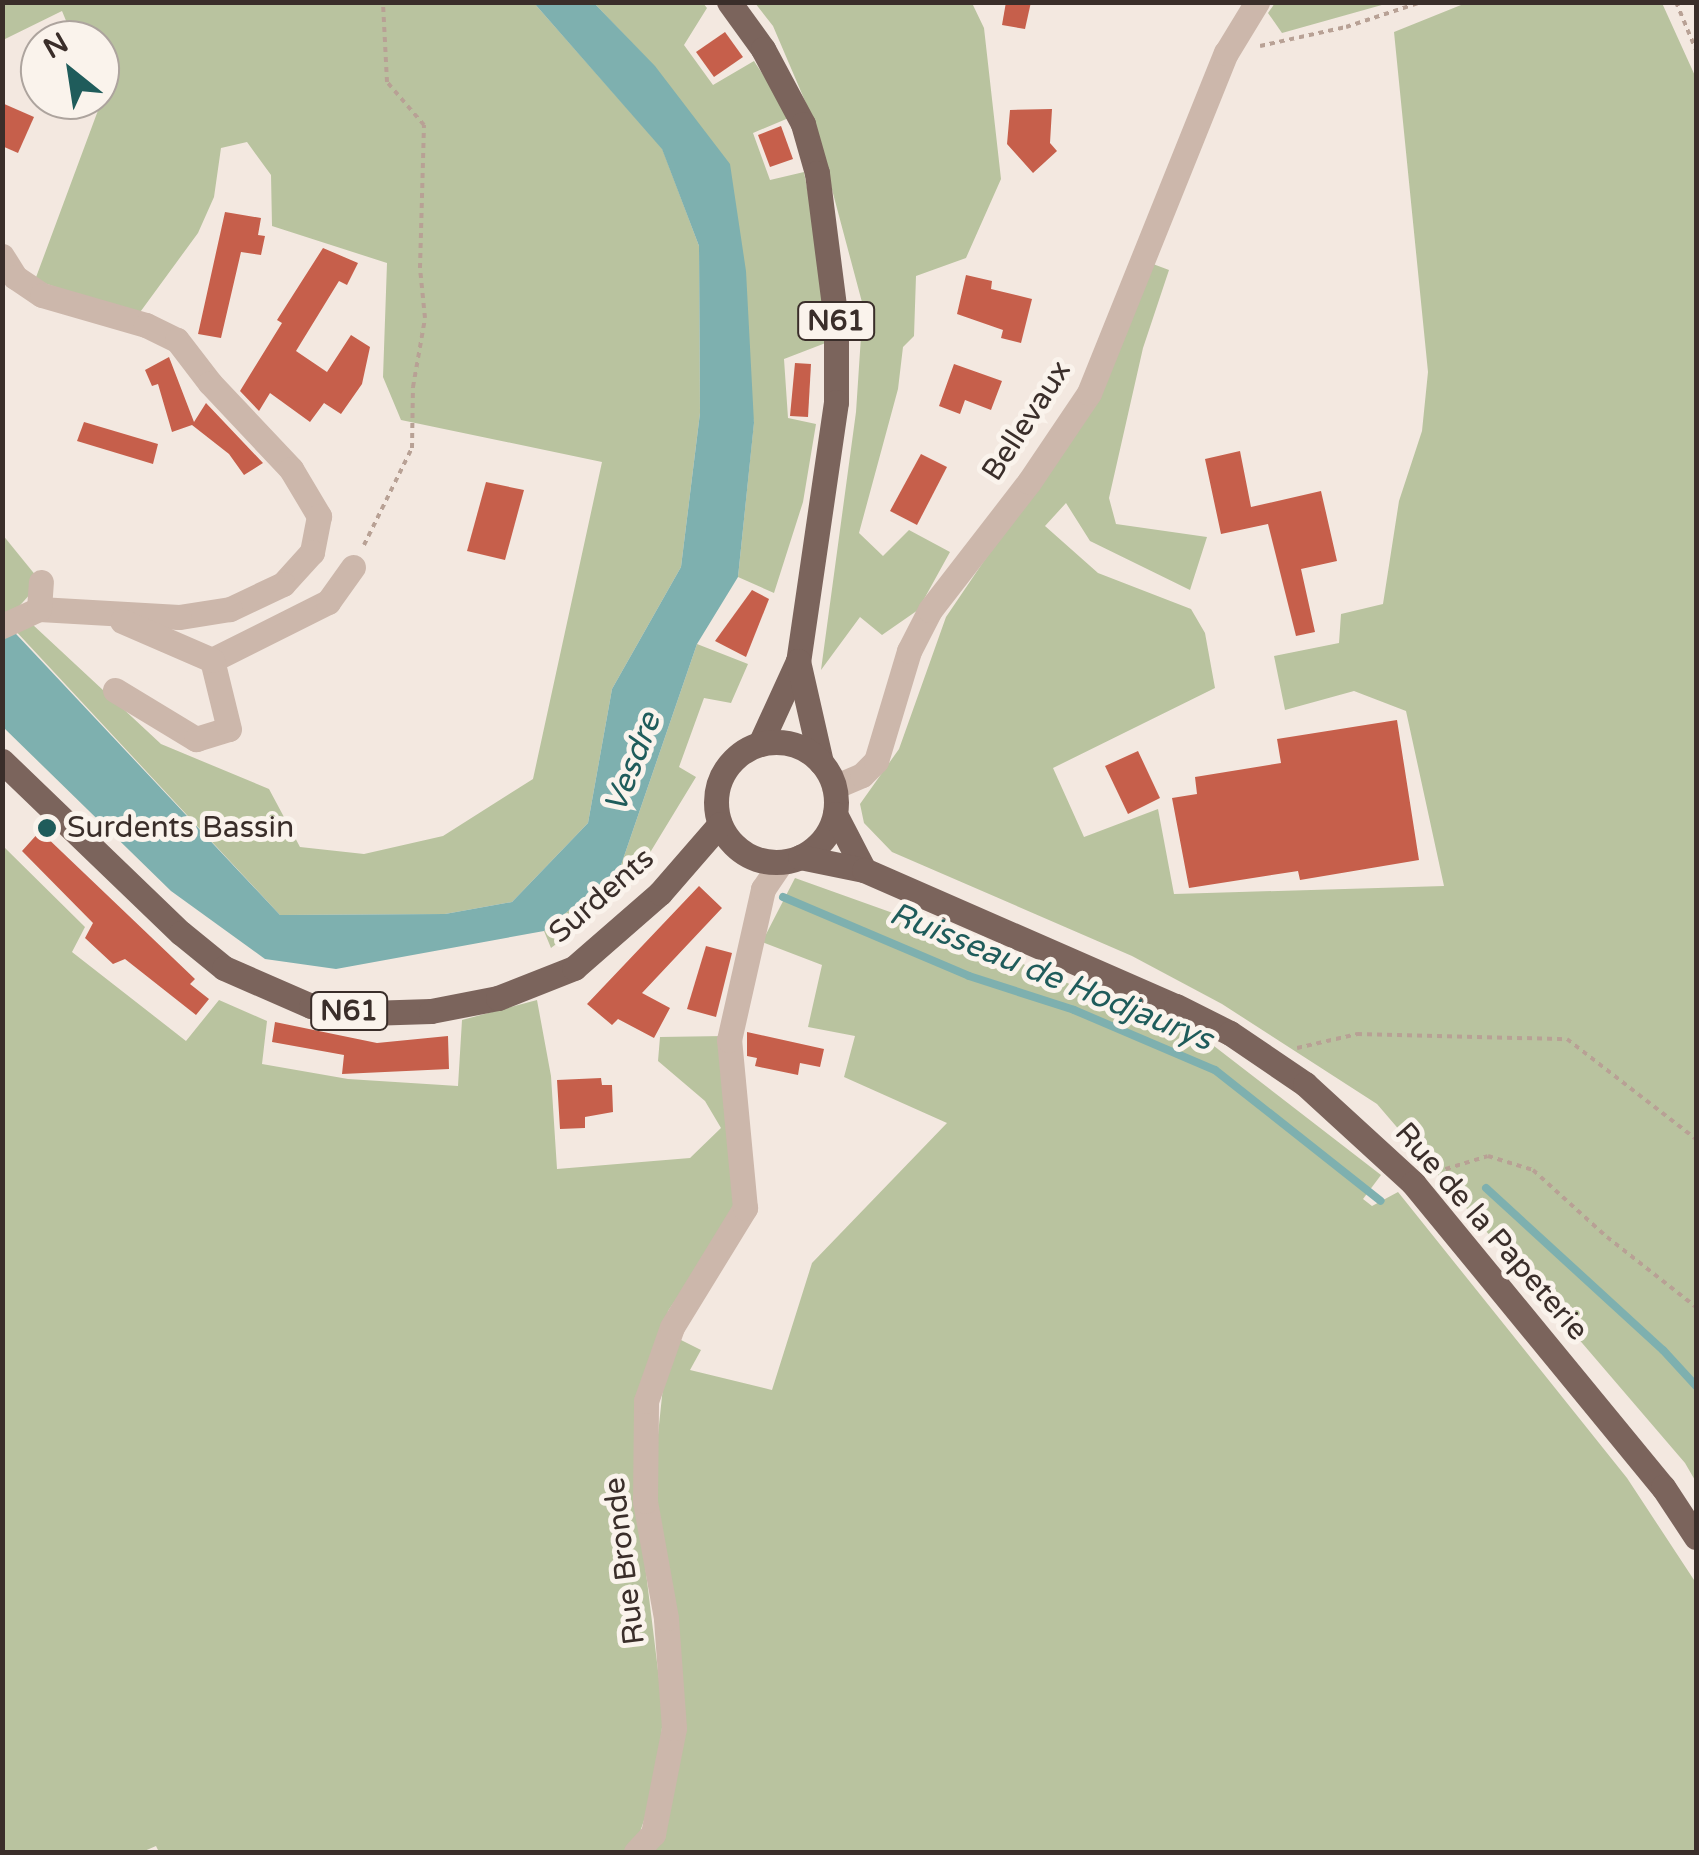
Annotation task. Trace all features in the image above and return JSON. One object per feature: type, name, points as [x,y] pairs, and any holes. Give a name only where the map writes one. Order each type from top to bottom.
[{"type":"main road","name":"N61","points":[[720,824],[716,791],[722,775],[732,761],[760,744],[798,661],[836,402],[836,322],[817,173],[804,124],[763,49],[728,2]]},
{"type":"main road","name":"N61","points":[[798,661],[822,762],[834,787],[835,814]]},
{"type":"main road","points":[[760,744],[793,744],[822,762]]},
{"type":"main road","name":"Surdents","points":[[2,761],[182,933],[224,968],[311,1006],[368,1013],[432,1011],[498,998],[574,968],[660,893],[720,824]]},
{"type":"main road","points":[[720,824],[744,853],[790,860],[824,838],[835,814]]},
{"type":"main road","points":[[835,814],[864,870]]},
{"type":"main road","name":"Rue de la Papeterie","points":[[790,860],[864,870],[1176,1006],[1266,1056],[1342,1114],[1412,1183],[1663,1487],[1696,1536]]},
{"type":"street","name":"Bellevaux","points":[[834,787],[862,775],[876,761],[909,652],[930,610],[1029,482],[1090,393],[1226,53],[1257,2]]},
{"type":"street","points":[[2,256],[15,277],[42,295],[146,325],[177,340],[210,383],[291,470],[319,516],[312,552],[283,584],[230,608],[179,616],[40,609],[5,624]]},
{"type":"street","points":[[108,615],[212,660],[328,602],[353,567]]},
{"type":"street","points":[[294,571],[328,602]]},
{"type":"street","points":[[40,609],[41,582]]},
{"type":"street","points":[[115,690],[196,739],[229,729],[212,660]]},
{"type":"street","name":"Rue Bronde","points":[[636,1852],[652,1834],[674,1728],[666,1618],[645,1501],[646,1401],[672,1328],[745,1208],[729,1040],[762,889],[790,860]]},
{"type":"path","points":[[353,567],[412,448],[413,387],[426,318],[420,268],[424,125],[387,82],[383,2]]},
{"type":"path","points":[[1226,53],[1346,26],[1421,2]]},
{"type":"path","points":[[1676,2],[1696,50]]},
{"type":"path","points":[[1266,1056],[1357,1034],[1567,1039],[1696,1139]]},
{"type":"path","points":[[1412,1183],[1488,1156],[1533,1170],[1696,1307]]},
{"type":"green space","points":[[1275,2],[1389,3],[1282,33],[1268,13]]},
{"type":"green space","points":[[2,3],[534,3],[662,148],[699,246],[700,413],[681,567],[612,689],[588,823],[512,902],[445,914],[280,915],[12,627],[32,624],[161,744],[269,789],[300,847],[364,854],[443,836],[533,779],[602,462],[401,420],[383,377],[387,263],[272,226],[271,175],[247,142],[221,148],[214,197],[198,233],[138,315],[35,280],[94,120],[120,120],[120,20],[66,20],[62,11],[44,20],[20,20],[20,32],[3,40]]},
{"type":"green space","points":[[594,3],[703,3],[707,8],[684,45],[713,85],[754,61],[791,117],[753,133],[770,180],[804,172],[836,339],[784,359],[788,418],[816,424],[803,502],[774,593],[738,577],[754,422],[655,67]]},
{"type":"green space","points":[[755,3],[972,3],[984,28],[1001,179],[966,258],[916,276],[914,336],[903,347],[898,389],[859,533],[883,556],[909,530],[950,552],[918,610],[882,635],[860,617],[821,670],[856,412],[863,306],[814,122],[773,26]]},
{"type":"green space","points":[[1466,3],[1662,3],[1696,78],[1696,1482],[1685,1463],[1377,1104],[1222,1004],[1132,956],[892,852],[864,823],[860,804],[899,749],[946,617],[1093,400],[1153,264],[1169,270],[1143,348],[1109,498],[1116,524],[1207,537],[1190,590],[1090,541],[1066,503],[1045,526],[1098,573],[1191,609],[1205,633],[1215,688],[1053,768],[1084,837],[1158,809],[1174,894],[1444,886],[1406,711],[1354,691],[1285,710],[1274,656],[1339,643],[1341,614],[1383,604],[1399,501],[1422,431],[1428,372],[1394,32]]},
{"type":"green space","points":[[2,534],[41,582],[5,622],[2,619]]},
{"type":"green space","points":[[697,644],[748,664],[731,703],[704,698],[679,767],[696,777],[651,851],[612,901],[551,948],[544,931],[620,868]]},
{"type":"green space","points":[[2,845],[85,927],[72,952],[186,1041],[219,1000],[267,1021],[262,1064],[348,1079],[458,1086],[462,1020],[537,1000],[551,1076],[557,1169],[690,1158],[721,1128],[705,1101],[658,1061],[660,1037],[724,1036],[741,1204],[668,1311],[640,1524],[663,1711],[659,1776],[638,1838],[626,1852],[159,1852],[156,1846],[142,1852],[3,1852]]},
{"type":"green space","points":[[795,878],[960,937],[1214,1046],[1381,1175],[1363,1199],[1372,1206],[1398,1192],[1627,1478],[1696,1583],[1696,1852],[648,1852],[682,1685],[651,1502],[664,1377],[675,1337],[701,1350],[690,1370],[772,1390],[812,1263],[947,1123],[844,1077],[855,1036],[808,1027],[822,965],[762,942]]},
{"type":"water","name":"Vesdre","points":[[534,3],[594,3],[655,66],[730,164],[746,271],[754,423],[738,577],[697,644],[620,868],[544,931],[336,969],[265,959],[171,891],[3,727],[2,619],[280,915],[445,914],[512,902],[588,823],[612,689],[681,567],[700,413],[699,246],[662,149]]},
{"type":"building","points":[[1006,2],[1031,2],[1025,29],[1002,25]]},
{"type":"building","points":[[725,32],[743,57],[714,77],[696,52]]},
{"type":"building","points":[[2,103],[20,111],[20,120],[33,120],[18,153],[2,146]]},
{"type":"building","points":[[1052,109],[1050,143],[1057,151],[1033,173],[1007,144],[1010,110]]},
{"type":"building","points":[[781,126],[793,159],[770,167],[758,135]]},
{"type":"building","points":[[225,212],[261,218],[258,235],[265,236],[261,255],[241,252],[221,338],[198,334]]},
{"type":"building","points":[[323,248],[358,263],[347,285],[339,281],[296,351],[327,372],[351,335],[370,347],[362,384],[341,414],[324,403],[310,422],[270,393],[259,411],[240,391],[282,323],[277,320]]},
{"type":"building","points":[[966,275],[992,281],[991,289],[1032,299],[1021,343],[1001,338],[1003,330],[957,314]]},
{"type":"building","points":[[169,357],[194,422],[206,403],[263,463],[244,475],[229,454],[192,425],[172,432],[158,384],[152,386],[145,370]]},
{"type":"building","points":[[795,363],[811,364],[808,417],[790,416]]},
{"type":"building","points":[[954,364],[1002,381],[991,410],[965,400],[960,414],[939,406]]},
{"type":"building","points":[[84,422],[158,444],[153,464],[77,441]]},
{"type":"building","points":[[1240,451],[1251,507],[1321,491],[1337,561],[1301,569],[1315,632],[1296,636],[1268,524],[1221,534],[1205,459]]},
{"type":"building","points":[[921,454],[947,467],[917,525],[890,511]]},
{"type":"building","points":[[486,482],[524,490],[505,560],[467,551]]},
{"type":"building","points":[[752,590],[769,599],[746,657],[715,641]]},
{"type":"building","points":[[1397,720],[1419,860],[1300,880],[1298,871],[1189,888],[1172,798],[1197,794],[1195,777],[1281,763],[1277,739]]},
{"type":"building","points":[[1138,751],[1160,798],[1128,814],[1105,766]]},
{"type":"building","points":[[40,831],[195,979],[190,984],[209,999],[196,1015],[125,959],[113,964],[85,938],[93,923],[22,851]]},
{"type":"building","points":[[699,886],[722,908],[642,993],[670,1008],[654,1038],[618,1019],[612,1025],[587,1004]]},
{"type":"building","points":[[706,946],[732,953],[716,1017],[687,1009]]},
{"type":"building","points":[[275,1022],[377,1043],[448,1036],[449,1069],[342,1074],[344,1055],[272,1042]]},
{"type":"building","points":[[747,1032],[824,1049],[820,1067],[800,1063],[798,1075],[755,1066],[757,1058],[747,1056]]},
{"type":"building","points":[[601,1078],[602,1085],[612,1085],[613,1112],[585,1117],[585,1128],[560,1129],[557,1080]]},
{"type":"waterway","name":"Ruisseau de Hodjaurys","points":[[783,897],[969,976],[1074,1010],[1215,1070],[1381,1201]]},
{"type":"waterway","name":"Ruisseau de Hodjaurys","points":[[1486,1188],[1663,1350],[1696,1386]]},
{"type":"place","name":"Surdents Bassin","points":[[47,828]]}]
